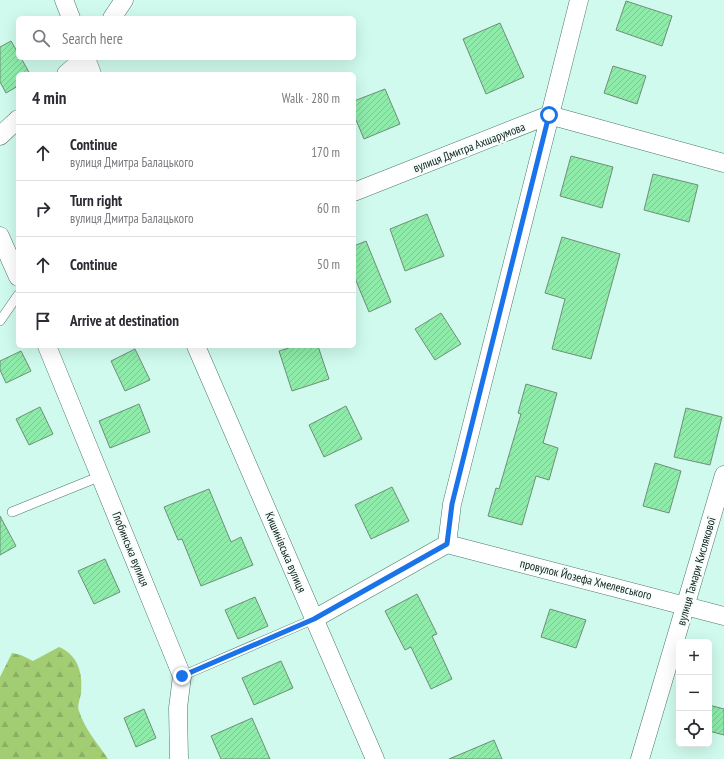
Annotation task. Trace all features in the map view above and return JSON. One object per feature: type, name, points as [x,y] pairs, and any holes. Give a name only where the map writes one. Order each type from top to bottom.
[{"type":"street","points":[[64,0],[70,16]]},
{"type":"street","points":[[113,16],[124,0]]},
{"type":"street","points":[[314,619],[447,544],[452,504],[579,0]]},
{"type":"street","points":[[68,72],[83,60]]},
{"type":"street","points":[[86,60],[91,72]]},
{"type":"street","points":[[549,115],[724,163]]},
{"type":"street","name":"вулиця Дмитра Ахшарумова","points":[[356,191],[549,115]]},
{"type":"street","points":[[0,136],[16,121]]},
{"type":"street","points":[[0,236],[16,272]]},
{"type":"street","name":"Глобинська вулиця","points":[[48,348],[182,676],[178,708],[179,759]]},
{"type":"street","name":"Кишинівська вулиця","points":[[197,348],[375,759]]},
{"type":"street","name":"вулиця Тамари Кислякової","points":[[640,759],[724,475]]},
{"type":"street","name":"провулок Йозефа Хмелевського","points":[[447,544],[724,616]]},
{"type":"lane","points":[[0,320],[16,298]]},
{"type":"lane","points":[[12,512],[101,476]]},
{"type":"lane","points":[[182,676],[314,619]]},
{"type":"green space","points":[[59,647],[71,655],[78,666],[81,678],[81,693],[78,709],[88,730],[108,759],[0,759],[0,677],[12,653],[21,655],[33,661]]},
{"type":"building","points":[[626,1],[672,16],[662,46],[616,30]]},
{"type":"building","points":[[500,23],[524,77],[486,94],[463,39]]},
{"type":"building","points":[[11,41],[16,50],[16,60],[22,60],[29,72],[16,72],[16,87],[6,93],[0,82],[0,47]]},
{"type":"building","points":[[613,66],[646,76],[637,104],[604,93]]},
{"type":"building","points":[[385,89],[400,124],[364,139],[356,120],[356,100]]},
{"type":"building","points":[[571,156],[613,167],[602,208],[560,196]]},
{"type":"building","points":[[653,174],[698,185],[689,222],[644,210]]},
{"type":"building","points":[[427,214],[444,256],[405,271],[390,229]]},
{"type":"building","points":[[562,237],[620,254],[591,359],[552,349],[565,299],[545,293]]},
{"type":"building","points":[[366,241],[391,302],[369,312],[356,281],[356,245]]},
{"type":"building","points":[[441,313],[461,344],[435,360],[415,329]]},
{"type":"building","points":[[289,348],[319,348],[329,379],[292,391],[279,351]]},
{"type":"building","points":[[135,349],[150,380],[125,391],[111,361]]},
{"type":"building","points":[[21,351],[31,371],[6,383],[0,370],[0,361]]},
{"type":"building","points":[[526,384],[557,393],[543,443],[558,448],[549,480],[536,476],[522,525],[488,516],[496,488],[499,489],[521,414],[518,413]]},
{"type":"building","points":[[139,404],[150,432],[110,448],[99,421]]},
{"type":"building","points":[[346,406],[362,439],[324,457],[309,425]]},
{"type":"building","points":[[40,407],[53,434],[29,445],[16,419]]},
{"type":"building","points":[[686,408],[722,417],[710,465],[674,457]]},
{"type":"building","points":[[655,463],[681,471],[669,513],[643,506]]},
{"type":"building","points":[[392,487],[409,521],[371,539],[355,505]]},
{"type":"building","points":[[209,489],[231,542],[241,537],[253,565],[201,586],[182,539],[178,540],[164,507]]},
{"type":"building","points":[[0,516],[16,546],[0,555]]},
{"type":"building","points":[[105,559],[120,592],[94,604],[78,571]]},
{"type":"building","points":[[417,594],[437,634],[432,636],[452,679],[431,689],[411,647],[405,650],[385,611]]},
{"type":"building","points":[[255,597],[268,626],[238,639],[225,610]]},
{"type":"building","points":[[550,609],[586,620],[576,648],[541,637]]},
{"type":"building","points":[[281,661],[293,688],[254,705],[242,678]]},
{"type":"building","points":[[712,706],[724,709],[724,735],[712,732]]},
{"type":"building","points":[[144,709],[156,738],[136,747],[124,718]]},
{"type":"building","points":[[252,718],[270,759],[221,759],[211,736]]},
{"type":"building","points":[[494,740],[502,759],[449,759]]},
{"type":"route","points":[[182,676],[314,619],[447,544],[452,504],[549,115]]}]
